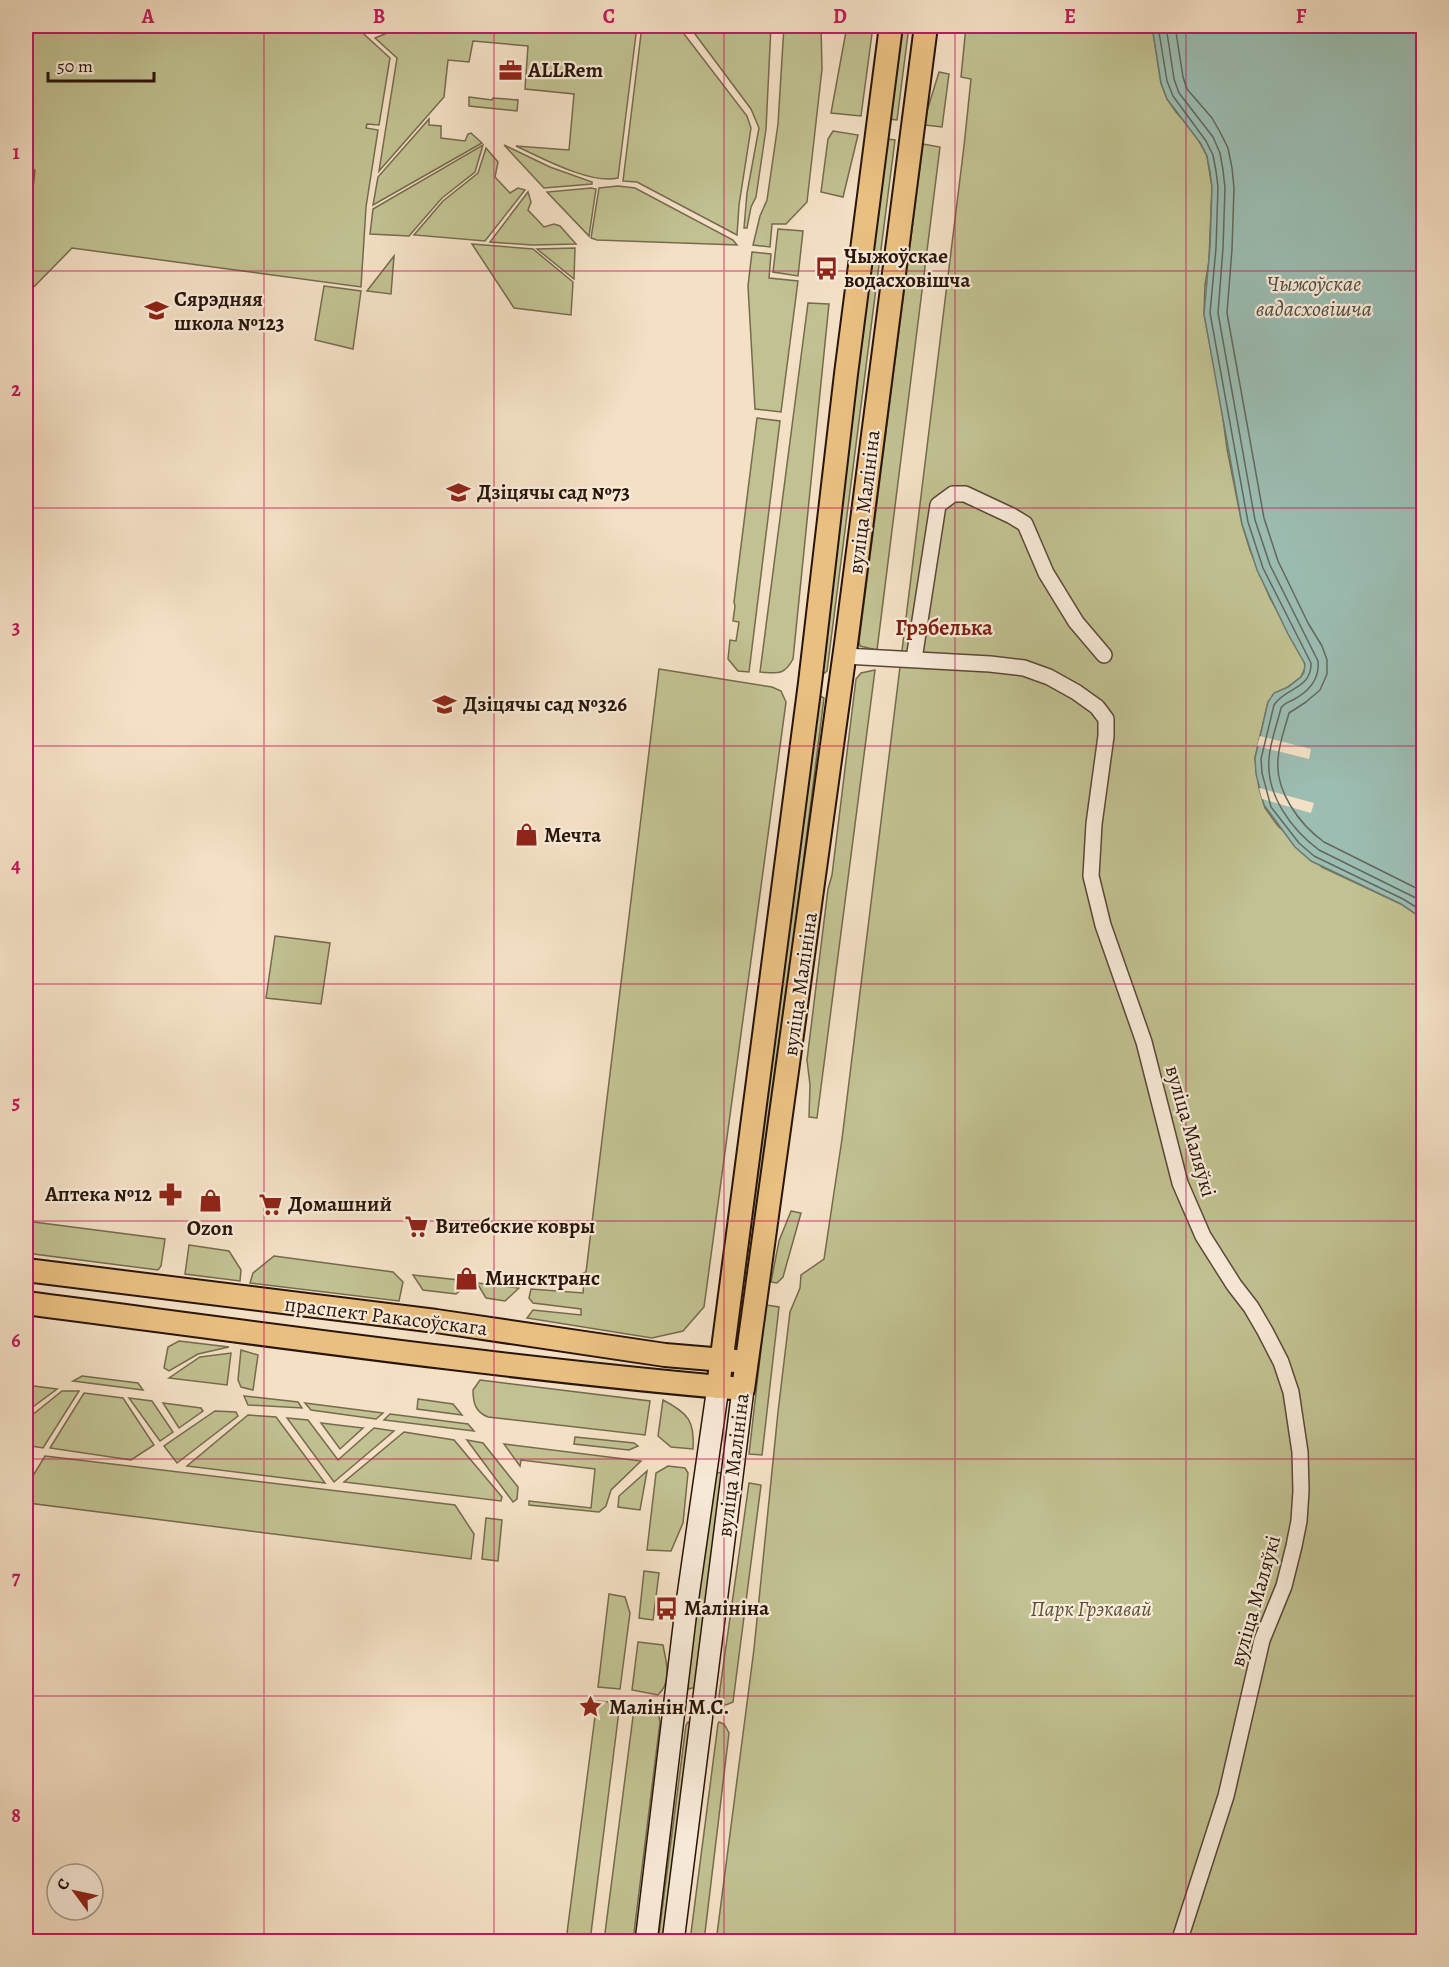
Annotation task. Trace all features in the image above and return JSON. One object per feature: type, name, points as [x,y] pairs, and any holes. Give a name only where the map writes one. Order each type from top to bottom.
[{"type":"main road","name":"вуліца Малініна","points":[[646,1941],[686,1610],[810,682],[846,374],[891,26]]},
{"type":"main road","name":"вуліца Малініна","points":[[673,1941],[743,1389],[845,656],[926,26]]},
{"type":"main road","points":[[810,682],[840,686]]},
{"type":"main road","name":"праспект Ракасоўскага","points":[[26,1270],[436,1321],[665,1355],[747,1362]]},
{"type":"main road","name":"праспект Ракасоўскага","points":[[26,1303],[496,1363],[743,1389]]},
{"type":"street","points":[[914,659],[939,505],[953,494],[965,494],[1024,524],[1046,573],[1076,622],[1104,655]]},
{"type":"street","name":"вуліца Маляўкі","points":[[845,656],[1024,668],[1049,677],[1076,692],[1097,707],[1106,719],[1106,736],[1094,824],[1092,876],[1103,925],[1144,1042],[1180,1183],[1203,1236],[1265,1331],[1281,1362],[1291,1392],[1300,1452],[1301,1491],[1299,1521],[1294,1546],[1284,1586],[1262,1640],[1226,1796],[1179,1941]]},
{"type":"green space","points":[[26,26],[355,26],[390,58],[379,125],[367,124],[366,128],[378,130],[366,207],[361,287],[72,248],[26,295],[26,189],[33,189],[35,170],[26,168]]},
{"type":"green space","points":[[404,26],[637,26],[618,178],[594,178],[580,174],[516,146],[569,150],[574,94],[525,89],[528,46],[473,41],[469,62],[448,60],[444,97],[379,171],[397,58],[375,38]]},
{"type":"green space","points":[[642,26],[678,26],[747,116],[751,128],[739,205],[737,235],[637,182],[623,181]]},
{"type":"green space","points":[[689,26],[771,26],[766,129],[756,197],[751,207],[747,228],[744,228],[747,193],[759,128],[751,109]]},
{"type":"green space","points":[[784,26],[821,26],[822,69],[807,202],[786,224],[772,224],[770,247],[753,245],[760,216],[767,200],[778,124]]},
{"type":"green space","points":[[847,26],[873,26],[861,116],[831,113]]},
{"type":"green space","points":[[901,26],[909,26],[897,120],[889,119]]},
{"type":"green space","name":"Парк Грэкавай","points":[[966,26],[1152,26],[1161,83],[1167,99],[1194,132],[1207,156],[1212,187],[1204,314],[1242,524],[1270,598],[1304,659],[1305,668],[1301,677],[1268,702],[1255,758],[1259,788],[1265,808],[1278,826],[1322,867],[1401,904],[1423,919],[1423,1941],[716,1942],[754,1649],[790,1312],[800,1288],[801,1275],[824,1259],[842,1139],[964,146],[971,79],[961,77]]},
{"type":"green space","points":[[939,72],[949,74],[942,127],[925,125]]},
{"type":"green space","points":[[469,97],[518,100],[517,111],[469,106]]},
{"type":"green space","points":[[429,119],[429,125],[441,126],[441,138],[465,141],[471,133],[482,143],[373,205],[378,177]]},
{"type":"green space","points":[[833,131],[858,135],[843,197],[821,192],[828,139]]},
{"type":"green space","points":[[887,139],[895,140],[827,671],[823,674],[820,672]]},
{"type":"green space","points":[[923,144],[940,147],[877,650],[860,646],[859,642]]},
{"type":"green space","points":[[483,145],[475,172],[442,198],[409,236],[370,234],[373,209]]},
{"type":"green space","points":[[504,145],[550,167],[592,182],[592,184],[544,188]]},
{"type":"green space","points":[[486,148],[498,162],[495,177],[510,193],[518,188],[525,190],[485,241],[414,235],[443,201],[478,173]]},
{"type":"green space","points":[[618,186],[635,188],[733,240],[737,245],[591,238],[599,188]]},
{"type":"green space","points":[[591,188],[596,189],[589,236],[547,192]]},
{"type":"green space","points":[[528,192],[531,202],[528,210],[544,227],[554,224],[560,226],[576,244],[532,245],[490,242]]},
{"type":"green space","points":[[778,229],[803,231],[798,276],[773,272]]},
{"type":"green space","points":[[472,244],[533,249],[573,282],[571,315],[514,308]]},
{"type":"green space","points":[[575,248],[574,279],[537,249]]},
{"type":"green space","points":[[752,252],[771,254],[769,278],[798,281],[781,412],[755,409],[748,286]]},
{"type":"green space","points":[[394,256],[391,294],[367,291]]},
{"type":"green space","points":[[324,286],[361,291],[353,349],[315,340]]},
{"type":"green space","points":[[808,303],[829,304],[793,659],[783,671],[760,672]]},
{"type":"green space","points":[[757,418],[780,421],[749,672],[738,671],[728,659],[730,640],[736,641],[739,622],[733,621],[734,602]]},
{"type":"green space","points":[[659,669],[772,687],[781,691],[786,702],[704,1307],[683,1331],[652,1338],[527,1318],[533,1310],[581,1315],[581,1309],[533,1303],[529,1298],[531,1289],[583,1293],[584,1282],[567,1280],[586,1272]]},
{"type":"green space","points":[[875,670],[817,1118],[809,1117],[810,1085],[807,1060],[856,679],[861,673]]},
{"type":"green space","points":[[818,695],[824,698],[751,1278],[743,1277]]},
{"type":"green space","points":[[275,936],[330,943],[321,1004],[266,998]]},
{"type":"green space","points":[[791,1211],[801,1213],[783,1277],[777,1283],[771,1282],[779,1241]]},
{"type":"green space","points":[[26,1221],[165,1239],[161,1266],[158,1270],[26,1253]]},
{"type":"green space","points":[[189,1245],[229,1251],[241,1270],[240,1281],[185,1274]]},
{"type":"green space","points":[[274,1256],[393,1272],[403,1282],[399,1301],[250,1283],[253,1273]]},
{"type":"green space","points":[[413,1275],[468,1281],[467,1285],[456,1294],[423,1290]]},
{"type":"green space","points":[[477,1283],[519,1288],[505,1301],[486,1298]]},
{"type":"green space","points":[[766,1305],[779,1307],[762,1455],[749,1454]]},
{"type":"green space","points":[[179,1341],[229,1347],[198,1354],[169,1371],[164,1368],[168,1347]]},
{"type":"green space","points":[[241,1350],[258,1355],[253,1390],[241,1387],[238,1380]]},
{"type":"green space","points":[[231,1353],[227,1385],[169,1378],[200,1357]]},
{"type":"green space","points":[[82,1376],[138,1383],[143,1390],[73,1381]]},
{"type":"green space","points":[[480,1380],[650,1401],[645,1435],[488,1417],[480,1412],[474,1402],[473,1390]]},
{"type":"green space","points":[[26,1385],[57,1389],[26,1412]]},
{"type":"green space","points":[[62,1391],[79,1391],[43,1448],[26,1445],[26,1420]]},
{"type":"green space","points":[[84,1393],[123,1398],[154,1445],[131,1460],[50,1448]]},
{"type":"green space","points":[[244,1396],[298,1402],[302,1408],[248,1405]]},
{"type":"green space","points":[[129,1398],[152,1401],[173,1432],[160,1441]]},
{"type":"green space","points":[[418,1399],[453,1404],[462,1415],[417,1409]]},
{"type":"green space","points":[[663,1400],[679,1409],[688,1419],[693,1431],[693,1449],[671,1447],[658,1436]]},
{"type":"green space","points":[[163,1403],[201,1408],[203,1411],[179,1428]]},
{"type":"green space","points":[[305,1403],[383,1413],[376,1419],[311,1410]]},
{"type":"green space","points":[[215,1411],[236,1412],[238,1416],[177,1463],[164,1446]]},
{"type":"green space","points":[[390,1414],[468,1424],[474,1431],[384,1420]]},
{"type":"green space","points":[[248,1415],[276,1417],[325,1483],[187,1466]]},
{"type":"green space","points":[[287,1418],[308,1420],[338,1460],[374,1428],[394,1431],[334,1482]]},
{"type":"green space","points":[[321,1423],[363,1428],[340,1449]]},
{"type":"green space","points":[[404,1432],[454,1440],[502,1497],[501,1501],[344,1482]]},
{"type":"green space","points":[[575,1437],[634,1443],[638,1446],[629,1450],[574,1444]]},
{"type":"green space","points":[[467,1440],[483,1443],[518,1487],[517,1499],[513,1502]]},
{"type":"green space","points":[[504,1444],[641,1461],[611,1490],[606,1506],[599,1512],[529,1505],[529,1501],[591,1508],[595,1469],[521,1460],[520,1466]]},
{"type":"green space","points":[[45,1456],[455,1505],[474,1534],[471,1559],[28,1503],[31,1479]]},
{"type":"green space","points":[[668,1466],[685,1468],[688,1473],[683,1523],[671,1551],[647,1550],[656,1473]]},
{"type":"green space","points":[[647,1471],[640,1510],[618,1507],[619,1496]]},
{"type":"green space","points":[[712,1472],[722,1473],[696,1687],[689,1689],[687,1684]]},
{"type":"green space","points":[[749,1483],[761,1485],[733,1702],[726,1705],[721,1702],[719,1696]]},
{"type":"green space","points":[[486,1518],[502,1520],[498,1561],[482,1559]]},
{"type":"green space","points":[[644,1571],[659,1573],[653,1620],[639,1618]]},
{"type":"green space","points":[[609,1594],[625,1597],[630,1613],[620,1689],[598,1687]]},
{"type":"green space","points":[[638,1642],[663,1645],[667,1678],[663,1690],[658,1695],[632,1690]]},
{"type":"green space","points":[[597,1701],[620,1703],[590,1941],[566,1941]]},
{"type":"green space","points":[[634,1709],[658,1712],[660,1722],[633,1941],[604,1941]]},
{"type":"green space","points":[[688,1722],[692,1723],[666,1941],[658,1942],[686,1725]]},
{"type":"green space","points":[[719,1722],[724,1724],[729,1733],[704,1941],[690,1941],[718,1724]]},
{"type":"water","name":"Чыжоўскае вадасховішча","points":[[1152,26],[1423,26],[1423,919],[1401,904],[1311,861],[1295,847],[1264,805],[1256,774],[1255,758],[1268,702],[1274,693],[1288,687],[1301,677],[1305,664],[1257,570],[1242,524],[1204,314],[1210,247],[1212,187],[1210,172],[1207,156],[1201,144],[1167,99],[1161,83]]},
{"type":"pier","points":[[1260,736],[1311,749],[1309,759],[1257,746]]},
{"type":"pier","points":[[1259,788],[1314,803],[1311,813],[1262,799]]},
{"type":"place","name":"ALLRem","points":[[510,70]]},
{"type":"place","name":"Чыжоўскае водасховішча","points":[[826,268]]},
{"type":"place","name":"Сярэдняя школа №123","points":[[156,311]]},
{"type":"place","name":"Дзіцячы сад №73","points":[[459,492]]},
{"type":"place","name":"Дзіцячы сад №326","points":[[445,704]]},
{"type":"place","name":"Мечта","points":[[526,835]]},
{"type":"place","name":"Аптека №12","points":[[170,1194]]},
{"type":"place","name":"Ozon","points":[[210,1200]]},
{"type":"place","name":"Домашний","points":[[270,1204]]},
{"type":"place","name":"Витебские ковры","points":[[417,1226]]},
{"type":"place","name":"Минсктранс","points":[[467,1278]]},
{"type":"place","name":"Малініна","points":[[666,1608]]},
{"type":"place","name":"Малінін М.С.","points":[[591,1707]]},
{"type":"district","name":"Грэбелька","points":[[944,627]]}]
